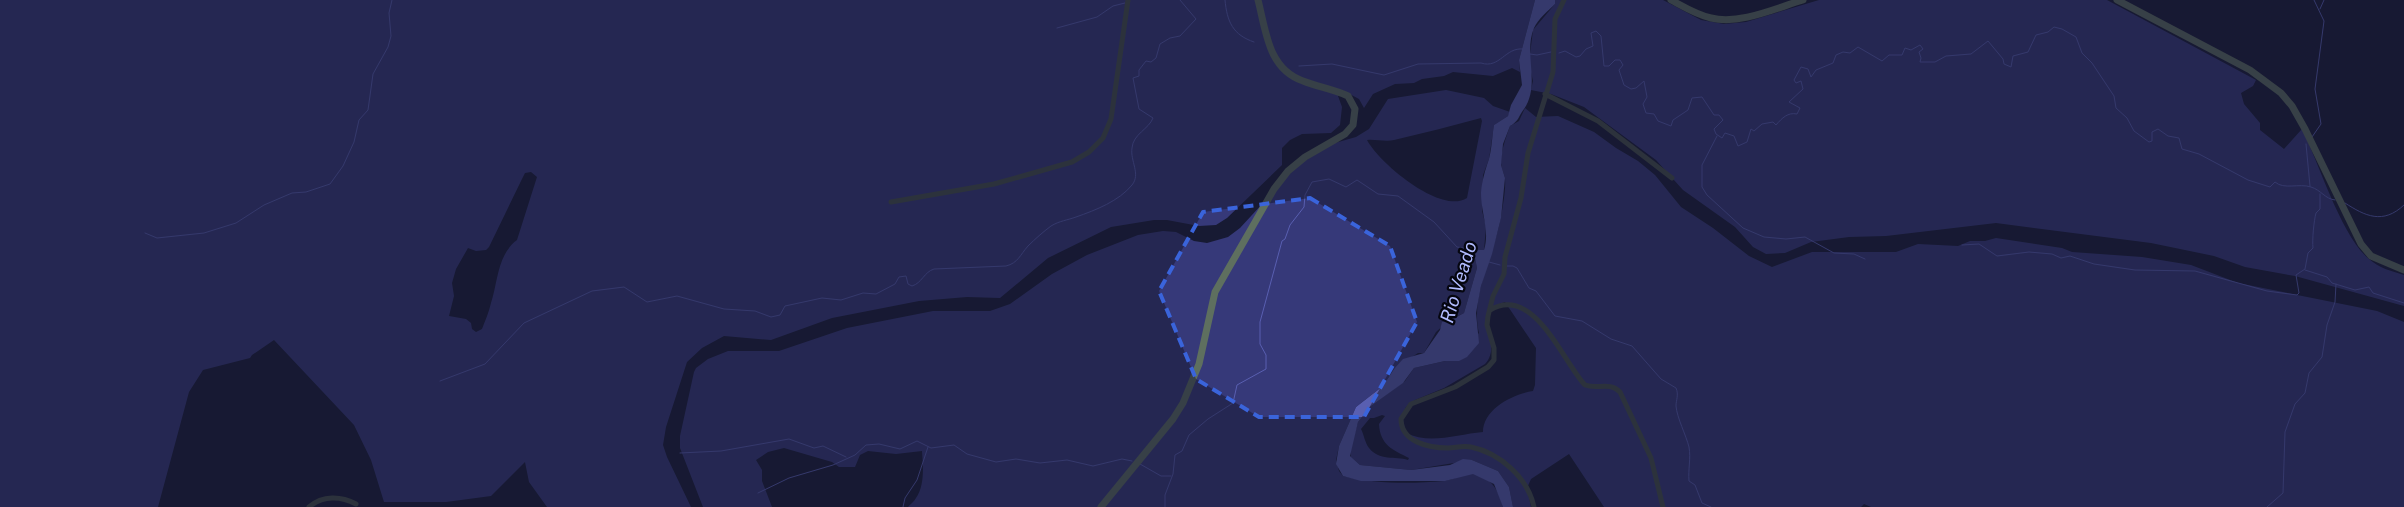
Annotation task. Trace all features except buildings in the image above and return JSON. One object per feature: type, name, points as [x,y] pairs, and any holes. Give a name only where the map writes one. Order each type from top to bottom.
[{"type":"street","points":[[891,202],[994,184],[1072,162],[1089,152],[1103,138],[1111,119],[1128,0]]},
{"type":"street","points":[[1102,507],[1173,419],[1183,403],[1199,364],[1215,292],[1274,189],[1296,164],[1316,149],[1349,131],[1355,120],[1355,109],[1348,96],[1294,77],[1279,65],[1266,39],[1258,0]]},
{"type":"street","points":[[1534,507],[1526,484],[1494,456],[1470,447],[1448,448],[1419,443],[1408,437],[1400,423],[1402,414],[1411,404],[1456,387],[1491,365],[1495,353],[1488,325],[1492,296],[1504,274],[1505,257],[1521,198],[1528,153],[1554,66],[1555,19],[1564,0]]},
{"type":"street","points":[[1672,0],[1699,14],[1724,20],[1749,16],[1803,0]]},
{"type":"street","points":[[2118,0],[2250,70],[2281,93],[2292,106],[2305,129],[2351,227],[2361,244],[2371,256],[2404,270]]},
{"type":"street","points":[[1545,94],[1603,125],[1672,178]]},
{"type":"street","points":[[1490,310],[1509,304],[1525,311],[1552,336],[1585,385],[1592,387],[1611,386],[1620,392],[1650,458],[1663,507]]},
{"type":"street","points":[[310,507],[328,498],[345,499],[356,504]]},
{"type":"highlighted area","points":[[1310,198],[1390,246],[1417,322],[1364,417],[1259,417],[1196,379],[1159,291],[1203,212]]},
{"type":"shaded area","points":[[0,0],[1535,0],[1519,60],[1520,72],[1512,68],[1493,76],[1453,72],[1444,76],[1422,79],[1414,83],[1395,84],[1373,94],[1364,108],[1359,99],[1342,90],[1338,96],[1342,107],[1340,125],[1331,133],[1302,134],[1290,140],[1282,148],[1282,165],[1227,218],[1216,225],[1199,226],[1167,220],[1154,220],[1111,227],[1048,258],[1000,298],[967,297],[919,301],[832,318],[771,340],[724,336],[702,348],[687,362],[666,427],[663,445],[691,507],[547,507],[529,482],[525,462],[491,496],[446,502],[384,502],[371,460],[354,425],[274,340],[250,358],[203,370],[189,392],[158,507],[0,507]],"holes":[[[531,172],[537,177],[517,240],[505,253],[499,269],[482,329],[476,332],[472,329],[471,323],[466,319],[449,316],[454,296],[452,283],[456,269],[468,248],[476,251],[486,250],[489,247],[525,173]]]},
{"type":"shaded area","points":[[1555,0],[1663,0],[1701,20],[1724,24],[1746,22],[1819,0],[2107,0],[2256,80],[2253,86],[2241,93],[2244,104],[2260,123],[2260,130],[2284,149],[2302,129],[2331,198],[2349,234],[2359,248],[2377,265],[2404,275],[2404,306],[2295,276],[2245,267],[2214,256],[2151,243],[1996,223],[1886,236],[1849,237],[1811,242],[1785,253],[1766,254],[1753,247],[1735,227],[1683,190],[1656,160],[1584,107],[1551,94],[1531,90],[1533,81],[1529,63],[1533,30],[1555,4]]},
{"type":"shaded area","points":[[1446,90],[1484,98],[1493,106],[1510,112],[1508,116],[1494,125],[1489,159],[1483,175],[1482,211],[1486,226],[1484,250],[1474,253],[1477,268],[1464,313],[1448,321],[1436,332],[1424,353],[1418,353],[1394,369],[1383,386],[1356,407],[1339,446],[1336,460],[1339,471],[1343,476],[1355,479],[1393,483],[1444,481],[1465,474],[1474,474],[1483,477],[1491,483],[1500,496],[1503,507],[908,507],[919,493],[921,487],[923,475],[922,451],[896,454],[868,451],[860,455],[855,467],[839,467],[832,462],[784,448],[768,452],[756,460],[762,470],[762,481],[772,507],[703,507],[680,448],[680,436],[694,372],[696,368],[708,359],[728,351],[779,351],[847,328],[933,311],[990,311],[1010,304],[1052,274],[1087,255],[1138,235],[1163,231],[1176,232],[1194,241],[1207,243],[1228,237],[1240,228],[1296,167],[1328,145],[1356,137],[1369,129],[1388,99]],"holes":[[[1481,118],[1482,121],[1467,198],[1456,201],[1442,199],[1412,184],[1384,161],[1367,140],[1391,141]]]},
{"type":"shaded area","points":[[1525,108],[1536,117],[1558,116],[1594,132],[1638,161],[1655,175],[1681,207],[1713,228],[1749,256],[1772,267],[1812,252],[1896,252],[1918,244],[1958,246],[1970,241],[1985,241],[1996,238],[2062,248],[2072,252],[2142,257],[2191,265],[2238,283],[2377,311],[2404,322],[2404,507],[1871,507],[1864,504],[1861,507],[1604,507],[1569,454],[1531,479],[1527,488],[1531,507],[1513,507],[1509,487],[1498,471],[1472,460],[1411,470],[1360,465],[1351,457],[1350,450],[1358,422],[1371,406],[1405,381],[1414,368],[1450,360],[1479,333],[1477,319],[1480,290],[1498,231],[1504,198],[1505,178],[1501,165],[1502,153],[1510,126],[1519,121]],"holes":[[[1505,302],[1536,348],[1535,385],[1533,391],[1517,395],[1500,404],[1488,416],[1483,432],[1444,438],[1425,438],[1406,433],[1402,415],[1406,407],[1415,400],[1444,388],[1485,364],[1490,356],[1491,347],[1490,313],[1495,307]],[[1385,416],[1379,424],[1382,437],[1388,446],[1409,458],[1408,460],[1377,455],[1368,446],[1361,429],[1370,418]]]},
{"type":"water","points":[[1535,0],[1555,0],[1555,4],[1534,28],[1530,48],[1532,79],[1529,99],[1517,121],[1510,126],[1503,144],[1501,165],[1505,178],[1501,218],[1492,254],[1481,286],[1476,313],[1479,343],[1467,357],[1459,361],[1445,361],[1414,368],[1403,383],[1371,406],[1358,422],[1350,456],[1360,465],[1411,470],[1450,465],[1463,459],[1472,460],[1498,471],[1509,487],[1513,507],[1503,507],[1494,484],[1473,474],[1445,481],[1361,481],[1343,476],[1336,464],[1339,446],[1356,407],[1383,386],[1403,359],[1424,353],[1440,330],[1442,322],[1449,321],[1464,313],[1477,268],[1474,253],[1484,250],[1486,243],[1481,193],[1490,155],[1494,125],[1508,116],[1511,105],[1522,85],[1519,60]]},
{"type":"waterway","points":[[145,233],[157,238],[204,233],[236,223],[264,205],[292,193],[306,192],[330,184],[343,166],[354,142],[359,120],[368,110],[373,74],[388,47],[391,36],[389,13],[392,0]]},
{"type":"waterway","points":[[440,381],[485,364],[524,323],[592,291],[624,287],[647,302],[677,296],[724,309],[755,311],[771,317],[780,315],[785,306],[822,298],[841,300],[863,293],[876,294],[895,284],[899,277],[906,276],[908,284],[912,286],[934,269],[1010,265],[1016,261],[1033,241],[1051,226],[1107,204],[1121,196],[1135,181],[1136,176],[1132,153],[1133,143],[1153,118],[1139,109],[1133,78],[1139,76],[1139,70],[1146,61],[1151,62],[1156,58],[1160,44],[1170,38],[1180,36],[1196,19],[1180,0]]},
{"type":"waterway","points":[[1225,0],[1227,15],[1232,27],[1241,36],[1254,42]]},
{"type":"waterway","points":[[2312,137],[2321,124],[2315,89],[2324,21],[2314,0]]},
{"type":"waterway","points":[[2320,9],[2324,0]]},
{"type":"waterway","points":[[1057,28],[1097,17],[1113,6],[1125,3]]},
{"type":"waterway","points":[[1559,53],[1565,51],[1576,57],[1580,56],[1586,49],[1593,46],[1591,33],[1596,31],[1601,36],[1604,66],[1609,66],[1615,60],[1620,60],[1623,65],[1619,70],[1624,85],[1631,89],[1636,88],[1644,81],[1647,97],[1643,104],[1646,113],[1654,114],[1658,121],[1671,126],[1673,120],[1688,110],[1692,98],[1702,97],[1714,115],[1719,115],[1723,120],[1714,129],[1716,134],[1722,138],[1725,133],[1734,136],[1738,146],[1747,142],[1751,129],[1754,131],[1762,124],[1773,122],[1776,125],[1788,115],[1797,114],[1800,108],[1789,102],[1803,89],[1801,81],[1796,83],[1794,80],[1801,67],[1808,69],[1811,77],[1816,70],[1833,63],[1836,55],[1843,52],[1850,53],[1858,47],[1882,61],[1889,55],[1902,55],[1905,48],[1911,50],[1920,45],[1923,49],[1919,52],[1920,62],[1935,62],[1946,56],[1971,54],[1988,41],[2003,59],[2004,64],[2011,67],[2013,56],[2028,52],[2036,35],[2048,32],[2054,27],[2076,37],[2082,53],[2092,63],[2114,96],[2116,108],[2127,118],[2134,131],[2149,142],[2152,141],[2152,132],[2158,129],[2168,136],[2179,138],[2182,149],[2199,154],[2248,180],[2270,187],[2275,182],[2283,186],[2311,187],[2328,198],[2335,200]]},
{"type":"waterway","points":[[1299,66],[1332,64],[1384,75],[1418,64],[1488,64],[1498,61],[1512,51],[1523,49]]},
{"type":"waterway","points":[[1530,54],[1537,55],[1551,52]]},
{"type":"waterway","points":[[1717,136],[1702,165],[1702,187],[1707,195],[1743,228],[1764,237],[1786,239],[1805,237],[1834,253],[1854,254],[1865,259]]},
{"type":"waterway","points":[[2306,144],[2310,186]]},
{"type":"waterway","name":"Rio Veado","points":[[1165,507],[1165,495],[1173,474],[1175,455],[1182,451],[1189,435],[1208,419],[1233,403],[1237,385],[1266,369],[1266,355],[1260,344],[1260,322],[1282,241],[1285,239],[1290,225],[1304,207],[1305,195],[1312,182],[1329,179],[1346,187],[1357,180],[1378,194],[1398,196],[1434,222],[1457,247],[1482,251]]},
{"type":"waterway","points":[[1962,245],[1979,244],[1997,256],[2029,252],[2052,254],[2061,258],[2070,256],[2094,264],[2135,270],[2195,271],[2267,291],[2297,295],[2299,293],[2296,275],[2305,269],[2308,253],[2313,248],[2314,225],[2316,213],[2320,209],[2320,194]]},
{"type":"waterway","points":[[2345,203],[2367,215],[2381,217],[2389,215],[2404,205]]},
{"type":"waterway","points":[[1489,262],[1500,265]]},
{"type":"waterway","points":[[1506,266],[1517,268],[1529,288],[1536,291],[1555,316],[1582,321],[1611,339],[1632,346],[1661,379],[1676,388],[1677,411],[1689,447],[1689,481],[1695,485],[1702,503],[1711,507]]},
{"type":"waterway","points":[[2305,270],[2327,277],[2332,283],[2355,290],[2369,287],[2373,293],[2404,303]]},
{"type":"waterway","points":[[2267,507],[2283,493],[2285,432],[2295,404],[2305,393],[2309,373],[2322,357],[2327,325],[2335,302],[2336,284]]},
{"type":"waterway","points":[[680,453],[721,451],[789,439],[814,448],[823,446],[846,457]]},
{"type":"waterway","points":[[758,493],[789,478],[833,465],[855,455],[866,445],[879,444],[900,449],[917,441],[931,448],[954,445],[967,454],[996,462],[1016,459],[1040,463],[1067,460],[1093,466],[1122,459],[1132,461]]},
{"type":"waterway","points":[[903,507],[905,498],[917,480],[928,447]]},
{"type":"waterway","points":[[1140,464],[1161,476],[1171,476]]}]
